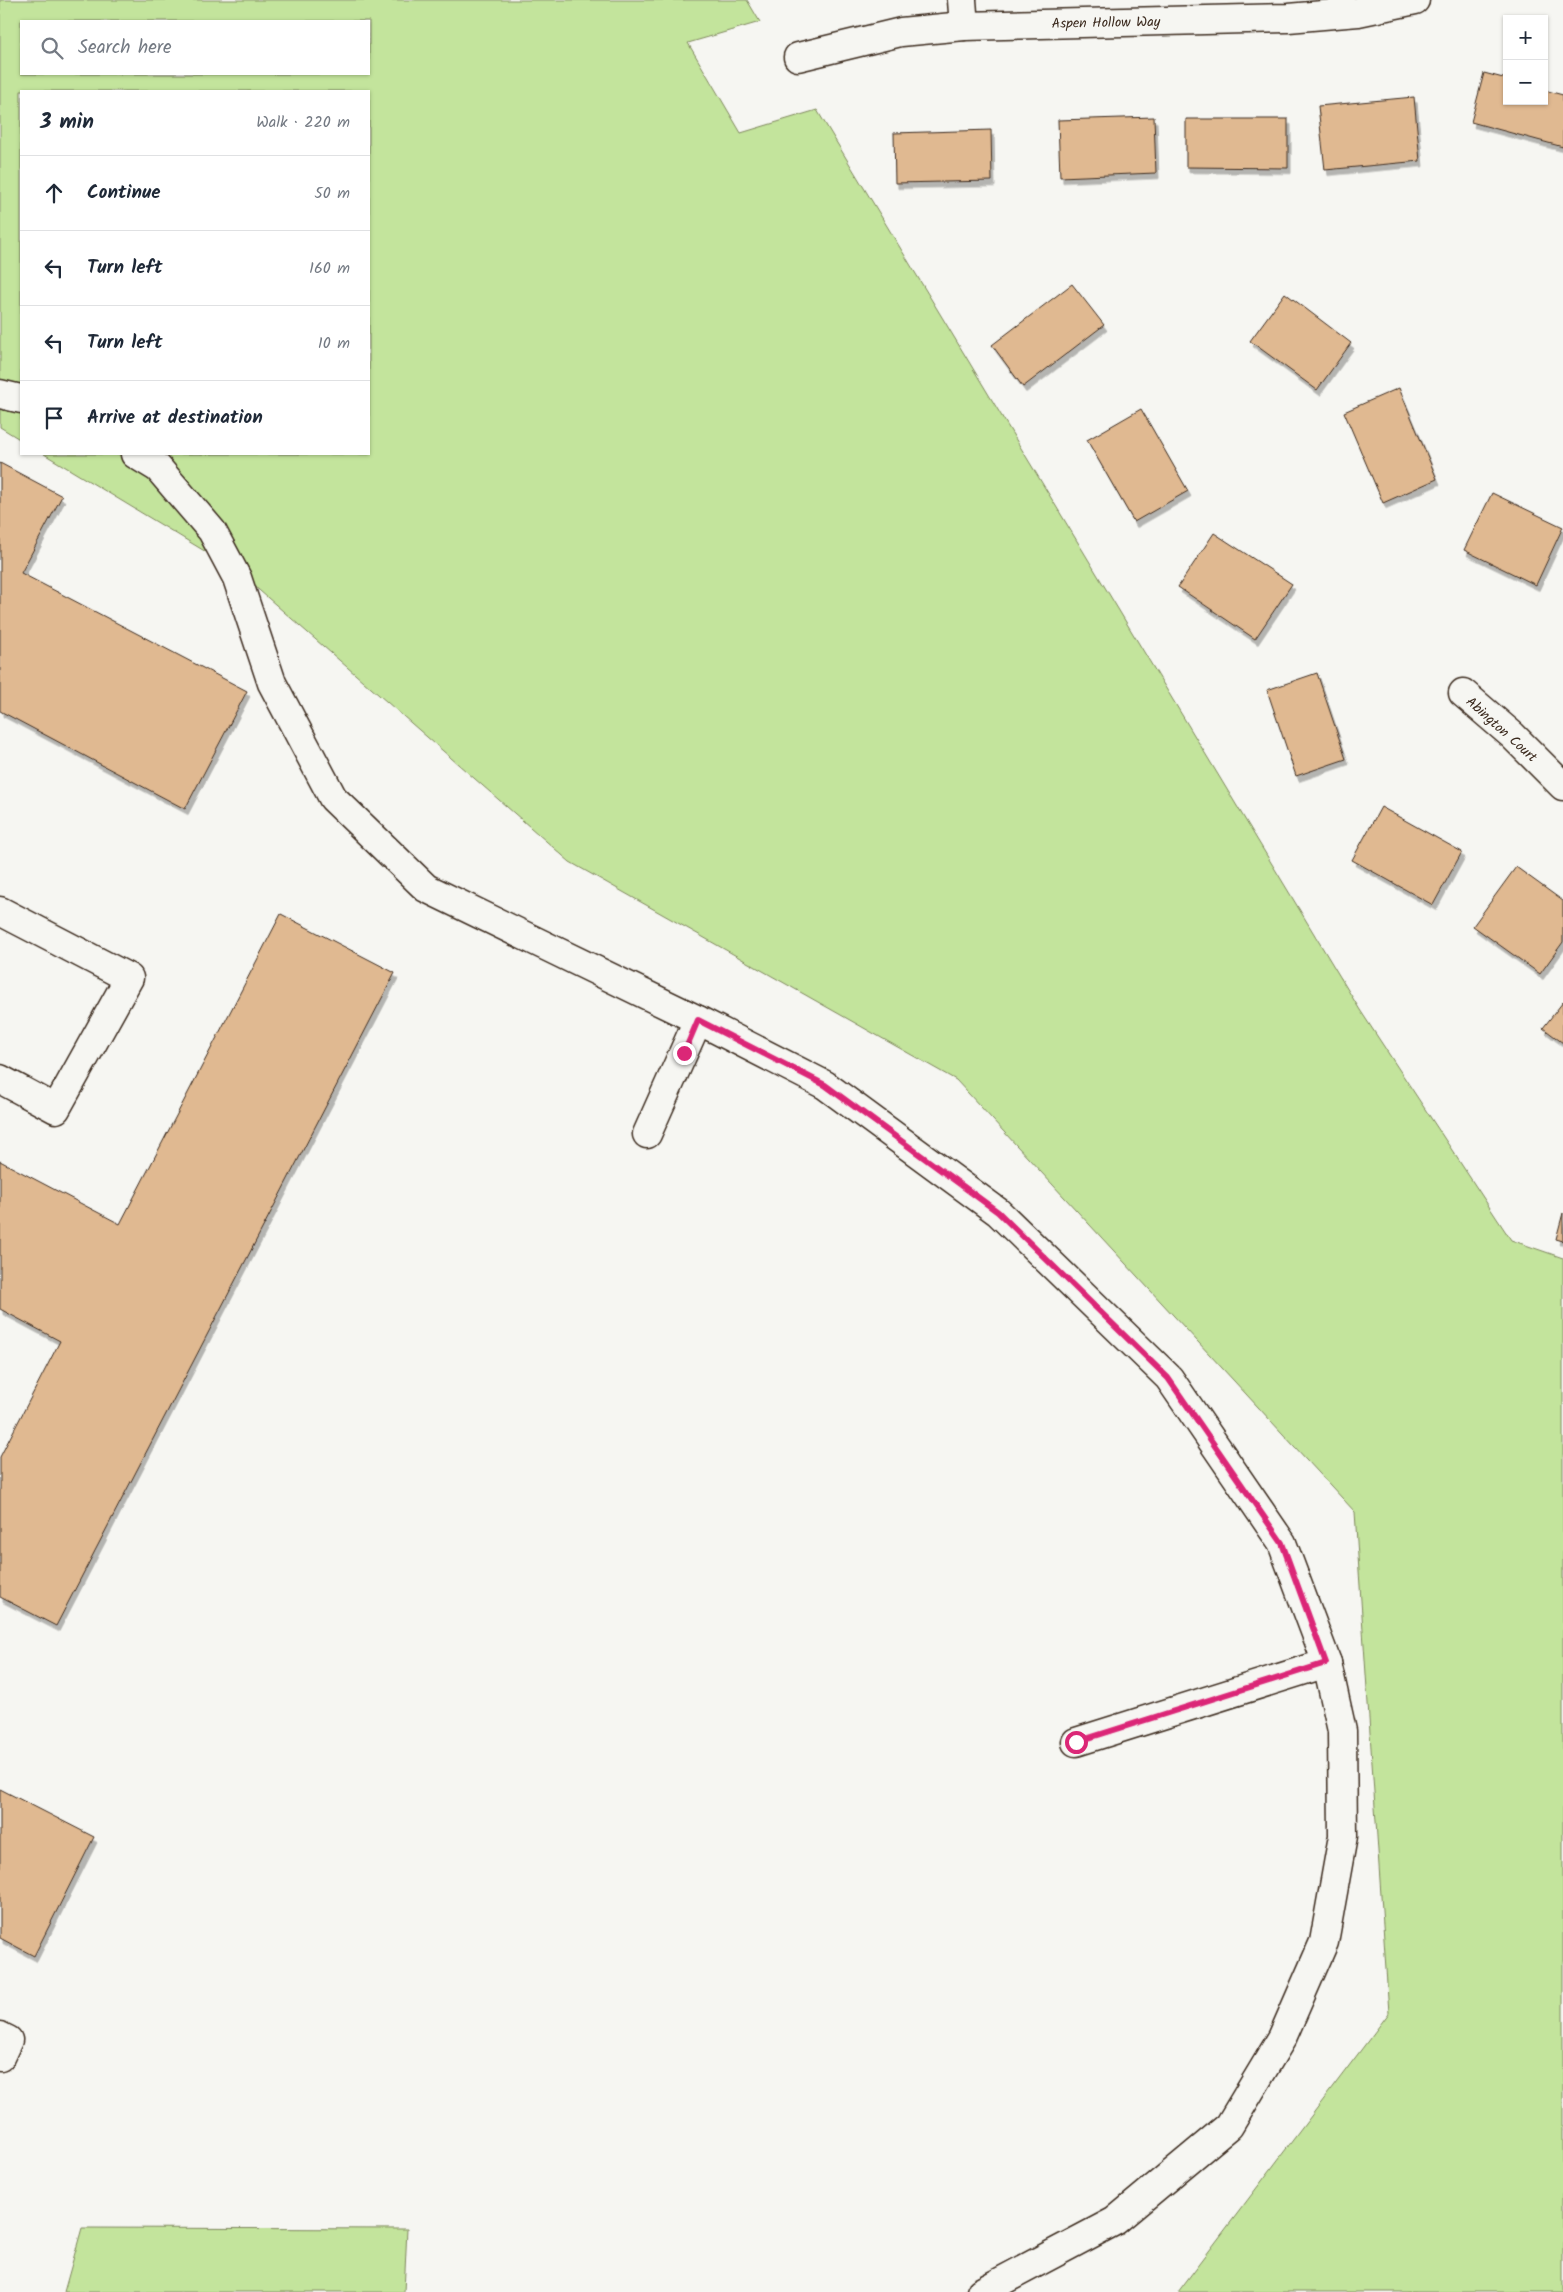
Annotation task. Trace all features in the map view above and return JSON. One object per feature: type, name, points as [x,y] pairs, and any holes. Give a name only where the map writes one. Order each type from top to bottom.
[{"type":"street","name":"Aspen Hollow Way","points":[[798,57],[901,32],[963,13],[1288,18],[1358,12],[1415,0]]},
{"type":"street","points":[[0,394],[20,400]]},
{"type":"street","points":[[137,455],[158,468],[212,531],[237,578],[272,683],[333,798],[426,888],[698,1020],[825,1085],[998,1212],[1168,1378],[1282,1543],[1326,1663],[1342,1732],[1343,1836],[1324,1942],[1282,2038],[1229,2126],[1114,2221],[981,2292]]},
{"type":"street","name":"Abington Court","points":[[1462,693],[1512,735],[1563,786]]},
{"type":"street","points":[[0,911],[129,978],[56,1109],[0,1079]]},
{"type":"street","points":[[647,1134],[698,1020]]},
{"type":"street","points":[[1076,1742],[1326,1663]]},
{"type":"street","points":[[0,2036],[8,2040],[0,2057]]},
{"type":"green space","points":[[0,0],[747,0],[760,22],[688,43],[741,133],[817,110],[1360,1010],[1511,1240],[1563,1258],[1563,2292],[1178,2292],[1389,2013],[1355,1512],[956,1080],[570,862],[236,570],[46,455],[370,455],[370,90],[20,90],[20,439],[0,427]]},
{"type":"green space","points":[[82,2228],[407,2229],[404,2292],[64,2292]]},
{"type":"building","points":[[1484,73],[1503,78],[1503,105],[1548,105],[1548,91],[1563,95],[1563,147],[1471,122]]},
{"type":"building","points":[[1414,97],[1420,161],[1325,170],[1318,106]]},
{"type":"building","points":[[1154,117],[1156,173],[1060,177],[1058,120]]},
{"type":"building","points":[[1186,119],[1288,119],[1288,168],[1186,167]]},
{"type":"building","points":[[991,130],[992,181],[895,183],[894,133]]},
{"type":"building","points":[[1072,284],[1104,325],[1023,387],[992,345]]},
{"type":"building","points":[[1285,293],[1351,343],[1317,390],[1250,341]]},
{"type":"building","points":[[1399,388],[1437,479],[1383,503],[1344,412]]},
{"type":"building","points":[[1141,409],[1188,491],[1134,522],[1087,440]]},
{"type":"building","points":[[0,463],[62,496],[21,573],[247,691],[185,809],[0,711]]},
{"type":"building","points":[[1492,493],[1563,527],[1536,585],[1464,550]]},
{"type":"building","points":[[1214,533],[1292,584],[1255,639],[1178,587]]},
{"type":"building","points":[[1317,673],[1346,759],[1296,776],[1267,690]]},
{"type":"building","points":[[1381,807],[1462,852],[1433,905],[1352,860]]},
{"type":"building","points":[[1516,867],[1563,901],[1563,942],[1540,974],[1473,926]]},
{"type":"building","points":[[281,914],[395,973],[56,1626],[0,1597],[0,1457],[60,1341],[0,1309],[0,1161],[120,1224]]},
{"type":"building","points":[[1563,1002],[1563,1043],[1543,1028]]},
{"type":"building","points":[[1563,1213],[1563,1241],[1556,1239]]},
{"type":"building","points":[[0,1789],[94,1837],[34,1956],[0,1938]]},
{"type":"route","points":[[684,1053],[698,1020],[825,1085],[998,1212],[1168,1378],[1282,1543],[1326,1663],[1076,1742]]}]
